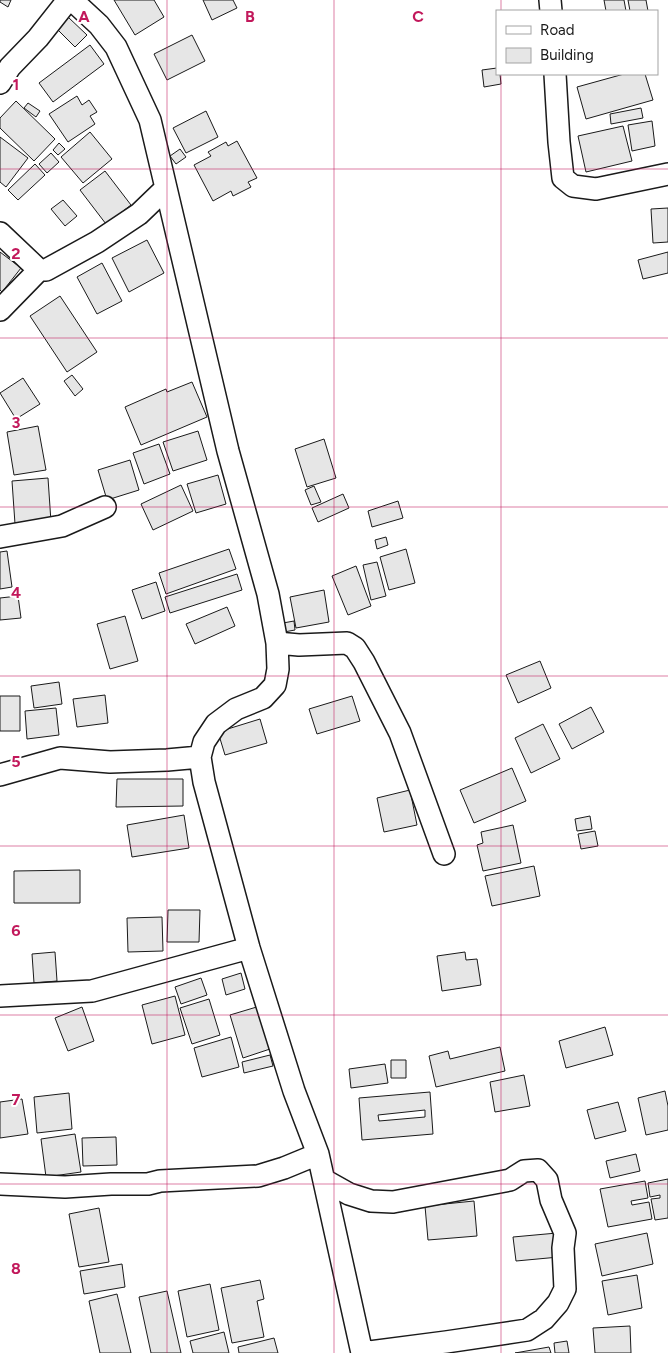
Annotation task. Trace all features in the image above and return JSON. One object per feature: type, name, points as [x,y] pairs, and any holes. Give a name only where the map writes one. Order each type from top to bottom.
[{"type":"street","points":[[0,84],[10,67],[38,38],[68,0]]},
{"type":"street","points":[[72,0],[116,47],[150,120],[228,451],[268,594],[276,643],[278,669],[275,685],[263,698],[236,709],[216,724],[204,742],[200,756],[206,790],[249,948],[294,1091],[318,1154],[362,1353],[527,1330],[544,1319],[558,1303],[565,1289],[563,1248],[565,1233],[551,1200],[547,1180],[538,1170],[524,1171],[510,1180],[392,1202],[372,1201],[356,1196],[324,1180]]},
{"type":"street","points":[[555,75],[563,178],[573,186],[596,189],[668,174]]},
{"type":"street","points":[[0,233],[38,270],[46,270],[97,242],[139,214],[166,188]]},
{"type":"street","points":[[0,310],[38,270]]},
{"type":"street","points":[[0,537],[62,526],[105,507]]},
{"type":"street","points":[[276,643],[299,645],[347,643],[355,648],[400,733],[444,854]]},
{"type":"street","points":[[0,774],[60,758],[110,762],[167,760],[200,756]]},
{"type":"street","points":[[0,996],[92,991],[249,948]]},
{"type":"street","points":[[0,1184],[65,1187],[148,1184],[160,1181],[258,1176],[318,1154]]},
{"type":"building","points":[[0,0],[11,0],[8,7],[0,2]]},
{"type":"building","points":[[114,0],[154,0],[164,17],[135,35]]},
{"type":"building","points":[[203,0],[233,0],[237,8],[212,20]]},
{"type":"building","points":[[604,0],[624,0],[626,10],[606,10]]},
{"type":"building","points":[[628,0],[646,0],[648,10],[630,10]]},
{"type":"building","points":[[68,17],[87,35],[75,47],[57,29]]},
{"type":"building","points":[[192,35],[205,61],[167,80],[154,54]]},
{"type":"building","points":[[90,45],[104,64],[53,102],[39,83]]},
{"type":"building","points":[[496,68],[496,75],[500,75],[501,84],[484,87],[482,70]]},
{"type":"building","points":[[620,75],[645,75],[653,100],[586,119],[577,87]]},
{"type":"building","points":[[77,96],[82,105],[89,100],[97,112],[90,116],[95,124],[68,142],[49,114]]},
{"type":"building","points":[[16,101],[55,139],[34,161],[0,128],[0,118]]},
{"type":"building","points":[[28,103],[40,111],[36,117],[24,108]]},
{"type":"building","points":[[641,108],[643,118],[611,124],[610,114]]},
{"type":"building","points":[[206,111],[218,137],[186,153],[173,128]]},
{"type":"building","points":[[652,121],[655,146],[632,151],[628,125]]},
{"type":"building","points":[[623,126],[632,161],[586,172],[578,136]]},
{"type":"building","points":[[90,132],[112,159],[83,183],[61,157]]},
{"type":"building","points":[[0,137],[28,158],[6,187],[0,182]]},
{"type":"building","points":[[237,141],[257,178],[248,182],[251,187],[233,196],[231,191],[213,201],[194,165],[211,156],[208,152],[226,142],[228,146]]},
{"type":"building","points":[[59,143],[65,149],[58,155],[53,150]]},
{"type":"building","points":[[180,149],[186,157],[176,164],[170,156]]},
{"type":"building","points":[[51,153],[59,162],[47,173],[39,164]]},
{"type":"building","points":[[35,164],[45,175],[18,200],[8,190]]},
{"type":"building","points":[[105,171],[131,205],[106,224],[80,190]]},
{"type":"building","points":[[63,200],[77,216],[65,226],[51,209]]},
{"type":"building","points":[[668,208],[668,242],[653,243],[651,209]]},
{"type":"building","points":[[147,240],[164,273],[129,292],[112,258]]},
{"type":"building","points":[[0,252],[21,268],[2,292],[0,290]]},
{"type":"building","points":[[668,252],[668,273],[643,279],[638,260]]},
{"type":"building","points":[[102,263],[122,301],[97,314],[77,277]]},
{"type":"building","points":[[60,296],[97,352],[67,372],[30,316]]},
{"type":"building","points":[[72,375],[83,389],[75,396],[64,381]]},
{"type":"building","points":[[23,378],[40,404],[16,419],[0,393]]},
{"type":"building","points":[[192,382],[207,417],[141,445],[125,407],[166,389],[167,392]]},
{"type":"building","points":[[38,426],[46,470],[14,475],[7,432]]},
{"type":"building","points":[[198,431],[207,460],[173,471],[163,442]]},
{"type":"building","points":[[324,439],[336,478],[307,487],[295,449]]},
{"type":"building","points":[[159,444],[170,474],[144,484],[133,453]]},
{"type":"building","points":[[130,460],[139,490],[107,500],[98,470]]},
{"type":"building","points":[[218,475],[226,504],[196,513],[187,484]]},
{"type":"building","points":[[48,478],[51,522],[15,524],[12,481]]},
{"type":"building","points":[[181,485],[193,511],[153,530],[141,504]]},
{"type":"building","points":[[314,486],[321,502],[311,505],[305,490]]},
{"type":"building","points":[[343,494],[349,508],[318,522],[312,508]]},
{"type":"building","points":[[398,501],[403,518],[372,527],[368,511]]},
{"type":"building","points":[[386,537],[388,545],[377,549],[375,540]]},
{"type":"building","points":[[229,549],[236,569],[166,594],[159,573]]},
{"type":"building","points":[[406,549],[415,583],[389,590],[380,557]]},
{"type":"building","points":[[7,551],[12,587],[0,589],[0,552]]},
{"type":"building","points":[[377,562],[386,596],[371,600],[363,565]]},
{"type":"building","points":[[356,566],[371,606],[348,615],[332,576]]},
{"type":"building","points":[[237,574],[242,590],[170,613],[165,597]]},
{"type":"building","points":[[156,582],[165,611],[142,619],[132,590]]},
{"type":"building","points":[[324,590],[329,622],[296,628],[290,597]]},
{"type":"building","points":[[18,596],[21,618],[0,620],[0,598]]},
{"type":"building","points":[[227,607],[235,626],[195,644],[186,624]]},
{"type":"building","points":[[125,616],[138,661],[110,669],[97,624]]},
{"type":"building","points":[[294,621],[295,630],[284,632],[283,623]]},
{"type":"building","points":[[540,661],[551,688],[518,703],[506,675]]},
{"type":"building","points":[[59,682],[62,704],[34,708],[31,686]]},
{"type":"building","points":[[105,695],[108,723],[77,727],[73,699]]},
{"type":"building","points":[[0,696],[20,696],[20,731],[0,731]]},
{"type":"building","points":[[352,696],[360,721],[317,734],[309,709]]},
{"type":"building","points":[[591,707],[604,732],[572,749],[559,724]]},
{"type":"building","points":[[56,708],[59,735],[27,739],[25,711]]},
{"type":"building","points":[[260,719],[267,743],[225,755],[218,732]]},
{"type":"building","points":[[543,724],[560,759],[531,773],[515,738]]},
{"type":"building","points":[[512,768],[526,801],[474,823],[460,790]]},
{"type":"building","points":[[117,779],[183,779],[183,806],[116,807]]},
{"type":"building","points":[[410,790],[417,825],[384,832],[377,798]]},
{"type":"building","points":[[184,815],[189,848],[132,857],[127,825]]},
{"type":"building","points":[[590,816],[592,829],[577,831],[575,819]]},
{"type":"building","points":[[513,825],[521,863],[483,871],[477,845],[483,843],[481,832]]},
{"type":"building","points":[[595,831],[598,846],[581,849],[578,834]]},
{"type":"building","points":[[534,866],[540,896],[492,906],[485,876]]},
{"type":"building","points":[[80,870],[80,903],[14,903],[14,871]]},
{"type":"building","points":[[168,910],[200,910],[199,942],[167,942]]},
{"type":"building","points":[[162,917],[163,951],[128,952],[127,918]]},
{"type":"building","points":[[55,952],[57,981],[34,983],[32,954]]},
{"type":"building","points":[[465,952],[466,960],[477,959],[481,985],[442,991],[437,956]]},
{"type":"building","points":[[241,973],[245,989],[226,995],[222,979]]},
{"type":"building","points":[[201,978],[207,995],[181,1004],[175,987]]},
{"type":"building","points":[[175,996],[185,1035],[152,1044],[142,1005]]},
{"type":"building","points":[[209,999],[220,1035],[192,1044],[180,1008]]},
{"type":"building","points":[[260,1006],[273,1048],[243,1058],[230,1015]]},
{"type":"building","points":[[82,1007],[94,1041],[68,1051],[55,1018]]},
{"type":"building","points":[[605,1027],[613,1055],[566,1068],[559,1041]]},
{"type":"building","points":[[231,1037],[239,1067],[202,1077],[194,1048]]},
{"type":"building","points":[[500,1047],[505,1071],[436,1087],[429,1056],[448,1051],[450,1059]]},
{"type":"building","points":[[270,1055],[273,1066],[244,1073],[242,1062]]},
{"type":"building","points":[[391,1060],[406,1060],[406,1078],[391,1078]]},
{"type":"building","points":[[385,1064],[388,1083],[351,1088],[349,1069]]},
{"type":"building","points":[[524,1075],[530,1106],[495,1112],[490,1082]]},
{"type":"building","points":[[665,1091],[668,1106],[668,1130],[646,1135],[638,1098]]},
{"type":"building","points":[[430,1092],[433,1134],[362,1140],[359,1098]],"holes":[[[425,1110],[425,1117],[379,1121],[378,1115]]]},
{"type":"building","points":[[69,1093],[72,1129],[37,1133],[34,1097]]},
{"type":"building","points":[[22,1099],[28,1134],[0,1138],[0,1102]]},
{"type":"building","points":[[618,1102],[626,1131],[595,1139],[587,1110]]},
{"type":"building","points":[[75,1134],[81,1172],[46,1177],[41,1139]]},
{"type":"building","points":[[116,1137],[117,1165],[83,1166],[82,1138]]},
{"type":"building","points":[[636,1154],[640,1171],[610,1178],[606,1161]]},
{"type":"building","points":[[668,1179],[668,1218],[655,1220],[651,1199],[660,1198],[660,1195],[650,1197],[648,1183]]},
{"type":"building","points":[[645,1181],[648,1198],[631,1201],[632,1205],[649,1202],[652,1219],[608,1227],[600,1189]]},
{"type":"building","points":[[474,1201],[477,1236],[428,1240],[425,1206]]},
{"type":"building","points":[[99,1208],[109,1262],[79,1267],[69,1214]]},
{"type":"building","points":[[557,1233],[559,1257],[516,1261],[513,1237]]},
{"type":"building","points":[[647,1233],[653,1264],[602,1276],[595,1244]]},
{"type":"building","points":[[122,1264],[125,1287],[84,1294],[80,1271]]},
{"type":"building","points":[[637,1275],[642,1308],[608,1315],[602,1281]]},
{"type":"building","points":[[260,1280],[264,1299],[257,1301],[264,1337],[232,1343],[221,1288]]},
{"type":"building","points":[[210,1284],[219,1330],[187,1337],[178,1291]]},
{"type":"building","points":[[167,1291],[181,1353],[151,1353],[139,1297]]},
{"type":"building","points":[[117,1294],[131,1353],[100,1353],[89,1301]]},
{"type":"building","points":[[630,1326],[631,1353],[595,1353],[593,1328]]},
{"type":"building","points":[[224,1332],[229,1353],[193,1353],[190,1341]]},
{"type":"building","points":[[274,1338],[278,1353],[239,1353],[238,1347]]},
{"type":"building","points":[[567,1341],[569,1353],[555,1353],[554,1343]]},
{"type":"building","points":[[549,1347],[551,1353],[515,1353]]}]
